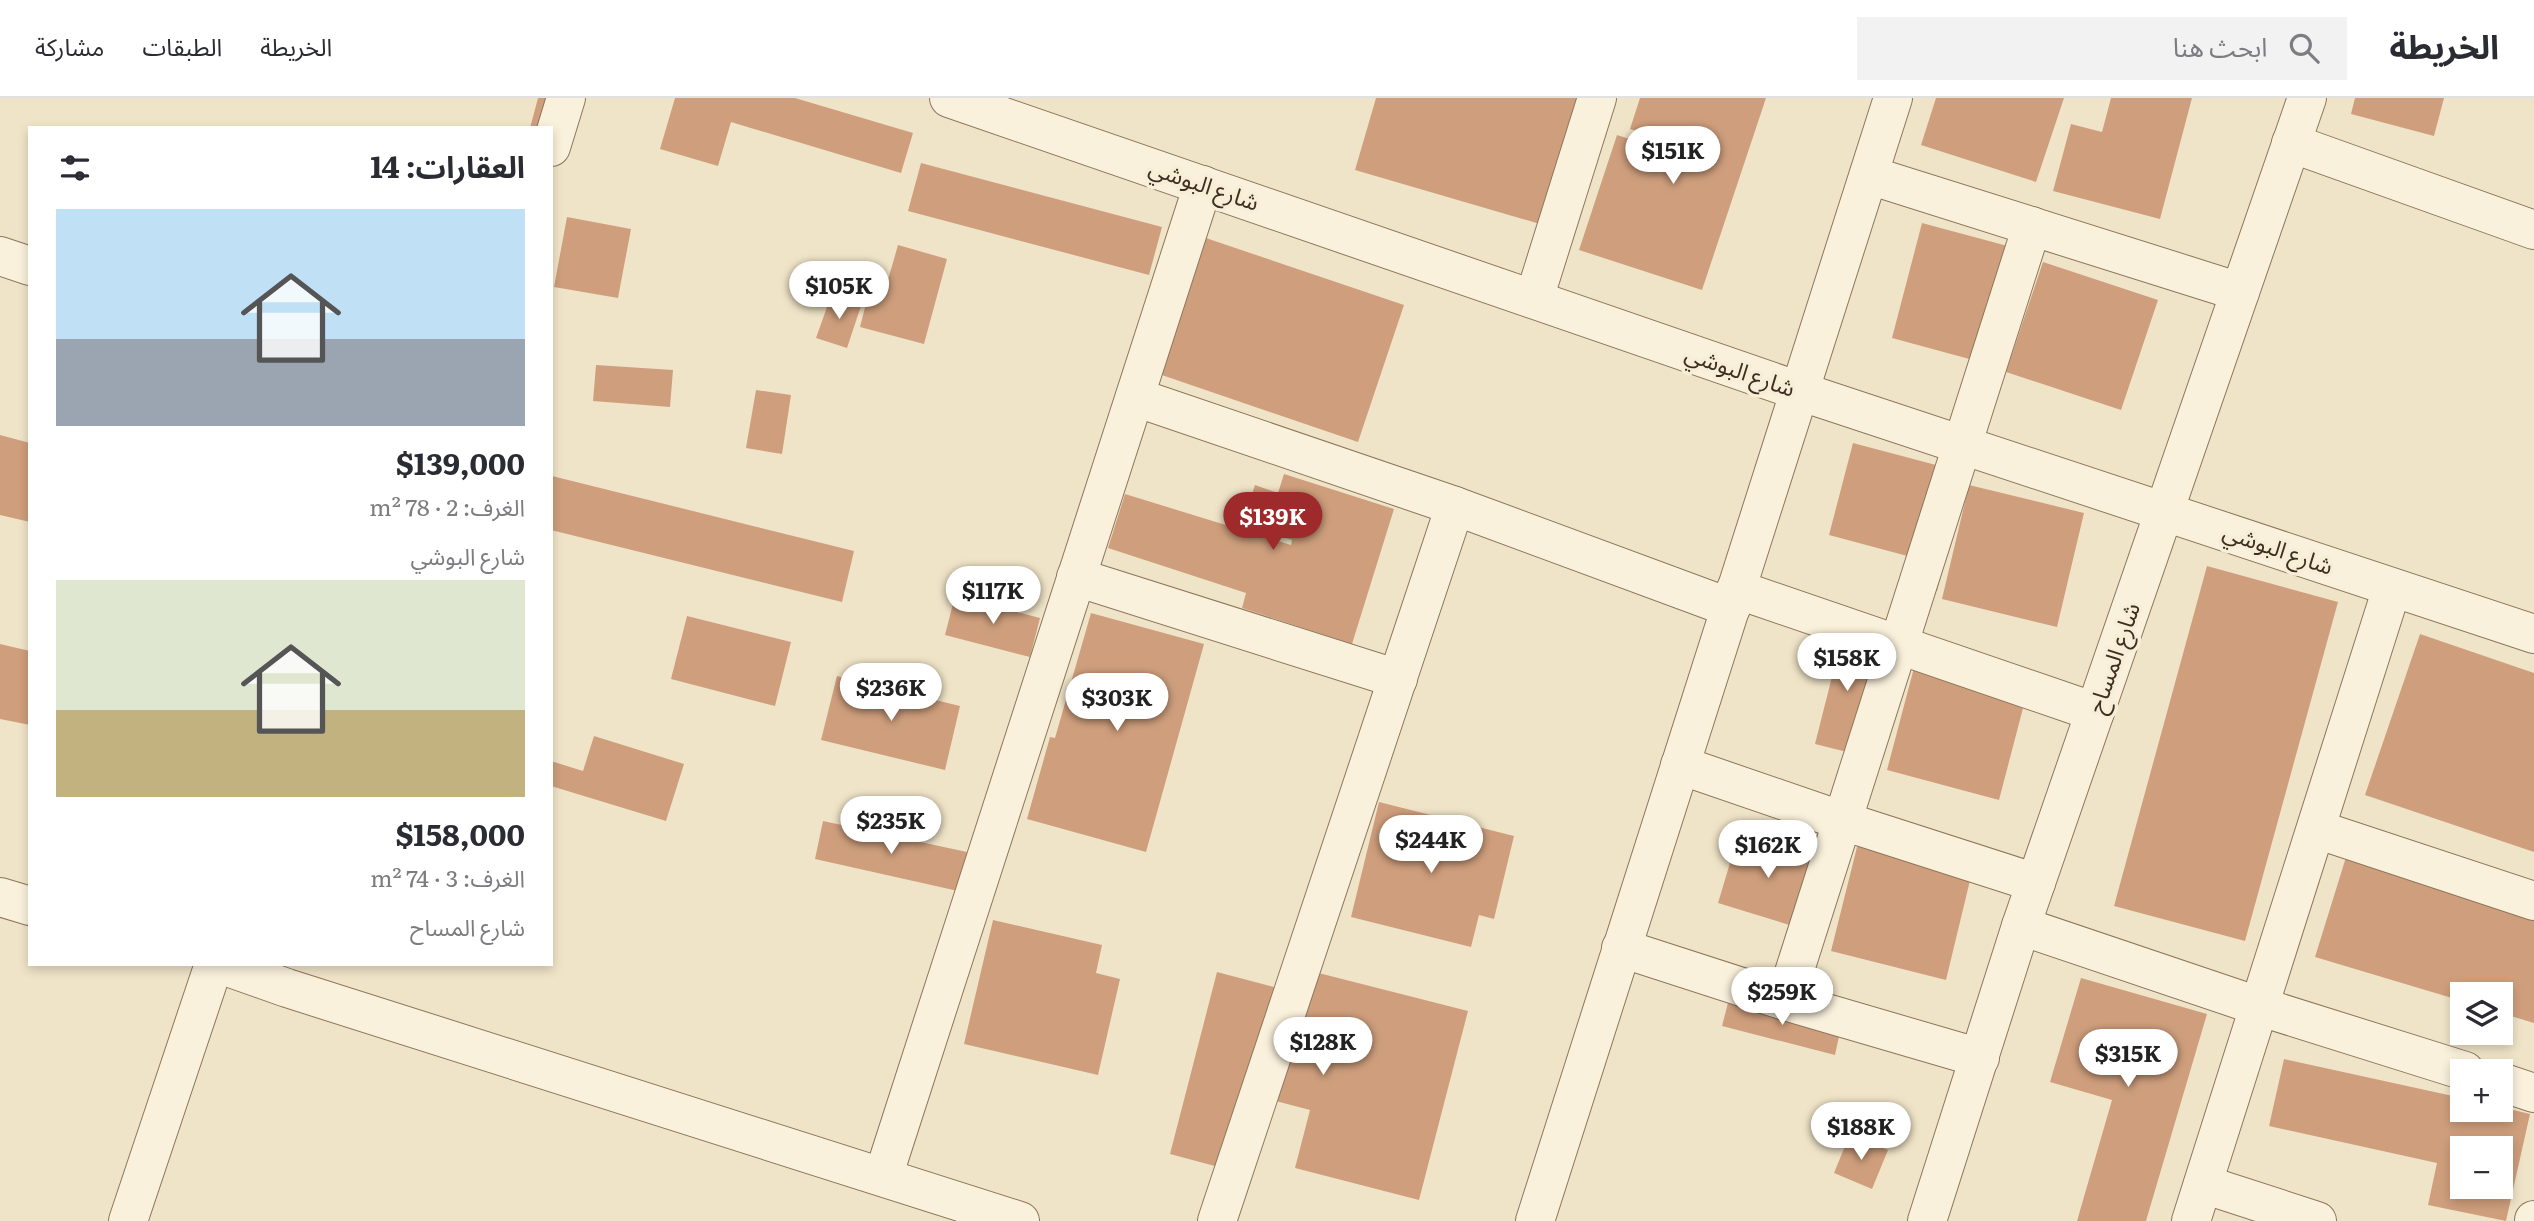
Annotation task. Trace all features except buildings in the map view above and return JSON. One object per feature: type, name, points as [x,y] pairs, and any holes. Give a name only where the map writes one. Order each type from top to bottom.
[{"type":"street","points":[[553,140],[566,98]]},
{"type":"street","name":"شارع البوشي","points":[[949,98],[1033,111],[1203,185],[1799,391],[2534,634]]},
{"type":"street","points":[[1534,299],[1597,98]]},
{"type":"street","points":[[1535,1221],[1893,98]]},
{"type":"street","name":"شارع المساح","points":[[1927,1221],[2021,926],[2306,98]]},
{"type":"street","points":[[2291,143],[2534,230]]},
{"type":"street","points":[[1869,175],[2240,292]]},
{"type":"street","points":[[883,1177],[1203,185]]},
{"type":"street","points":[[1785,1001],[2032,226]]},
{"type":"street","points":[[0,256],[28,265]]},
{"type":"street","points":[[1135,397],[1734,598],[1898,645],[2095,712]]},
{"type":"street","points":[[1217,1221],[1455,506]]},
{"type":"street","points":[[1076,577],[1398,679]]},
{"type":"street","points":[[2191,1221],[2392,588]]},
{"type":"street","points":[[1680,765],[2036,883]]},
{"type":"street","points":[[2316,829],[2534,901]]},
{"type":"street","points":[[0,897],[28,905]]},
{"type":"street","points":[[2021,926],[2258,1006],[2450,1066]]},
{"type":"street","points":[[1621,948],[1785,1001],[1979,1058]]},
{"type":"street","points":[[128,1221],[213,966]]},
{"type":"street","points":[[231,966],[290,976],[1020,1221]]},
{"type":"street","points":[[2513,1086],[2534,1093]]},
{"type":"street","points":[[2203,1184],[2317,1221]]}]
